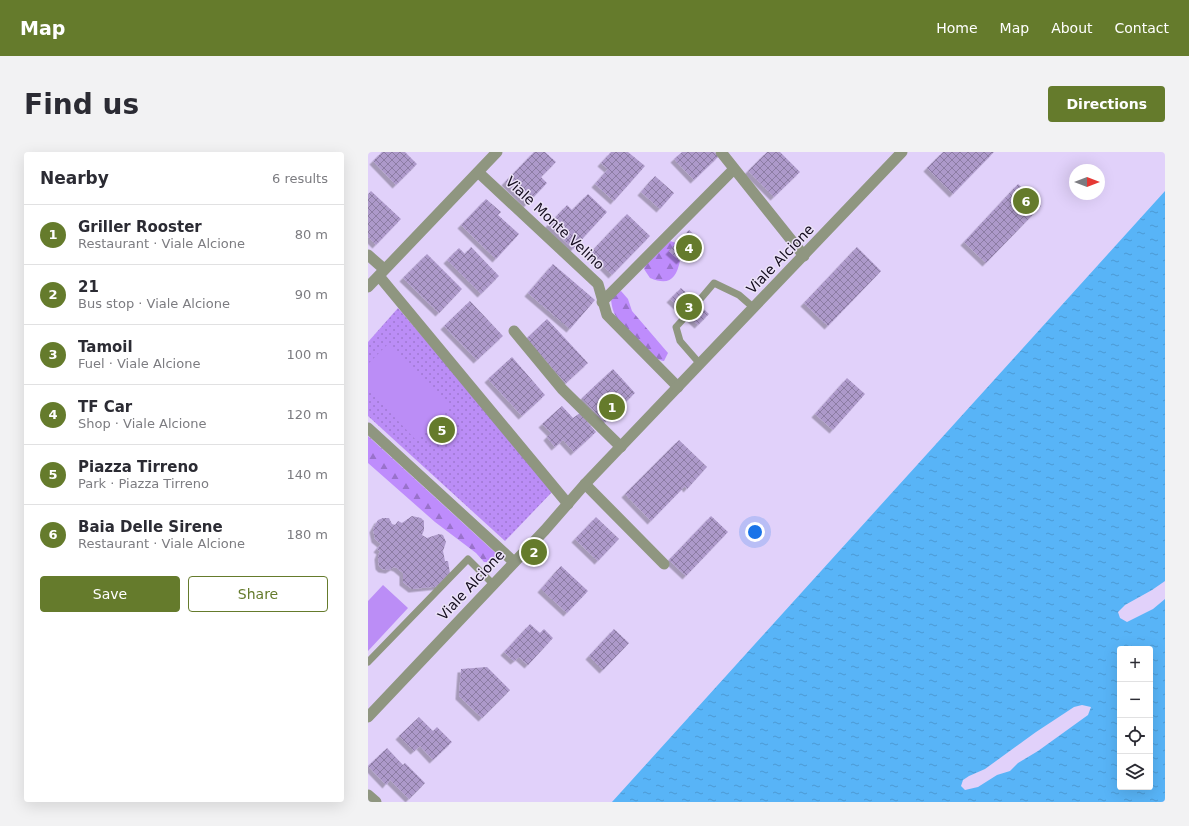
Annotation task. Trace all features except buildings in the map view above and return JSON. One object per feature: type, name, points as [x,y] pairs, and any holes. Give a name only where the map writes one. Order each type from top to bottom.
[{"type":"street","points":[[368,287],[497,152]]},
{"type":"street","points":[[721,152],[733,170],[804,256]]},
{"type":"street","name":"Viale Alcione","points":[[368,717],[514,562],[585,484],[902,152]]},
{"type":"street","points":[[678,387],[607,315],[602,302],[733,170]]},
{"type":"street","name":"Viale Monte Velino","points":[[478,172],[598,284],[602,302]]},
{"type":"street","points":[[368,255],[382,272],[400,302],[568,504]]},
{"type":"street","points":[[514,331],[562,389],[621,447]]},
{"type":"street","points":[[368,428],[514,562]]},
{"type":"street","points":[[585,484],[664,564]]},
{"type":"street","points":[[368,794],[376,802]]},
{"type":"lane","points":[[697,303],[714,283],[740,295],[754,308]]},
{"type":"lane","points":[[687,315],[676,326],[680,341],[700,364]]},
{"type":"lane","points":[[368,662],[468,559],[493,584]]},
{"type":"shaded area","points":[[398,308],[554,490],[505,541],[368,416],[368,342]]},
{"type":"shaded area","points":[[389,343],[449,407],[415,439],[368,389],[368,364]]},
{"type":"shaded area","points":[[383,585],[408,608],[368,651],[368,601]]},
{"type":"green space","points":[[670,241],[676,243],[669,251],[680,261],[674,276],[667,281],[650,278],[644,269],[645,265]]},
{"type":"green space","points":[[621,291],[628,299],[632,311],[668,353],[664,361],[658,359],[644,349],[617,318],[611,303],[611,297],[615,293]]},
{"type":"green space","points":[[368,436],[500,557],[492,562],[484,562],[476,553],[435,522],[368,463]]},
{"type":"water","points":[[1165,191],[1165,802],[612,802]]},
{"type":"pier","points":[[1165,581],[1165,599],[1153,609],[1127,622],[1120,618],[1118,612],[1125,605]]},
{"type":"pier","points":[[1082,705],[1091,707],[1088,715],[1038,751],[1018,763],[1010,771],[997,775],[978,787],[965,790],[961,786],[963,780],[985,769],[1036,732],[1074,707]]},
{"type":"place","name":"Baia Delle Sirene","points":[[1026,201]]},
{"type":"place","name":"TF Car","points":[[689,248]]},
{"type":"place","name":"Tamoil","points":[[689,307]]},
{"type":"place","name":"Griller Rooster","points":[[612,407]]},
{"type":"place","name":"Piazza Tirreno","points":[[442,430]]},
{"type":"place","name":"21","points":[[534,552]]}]
